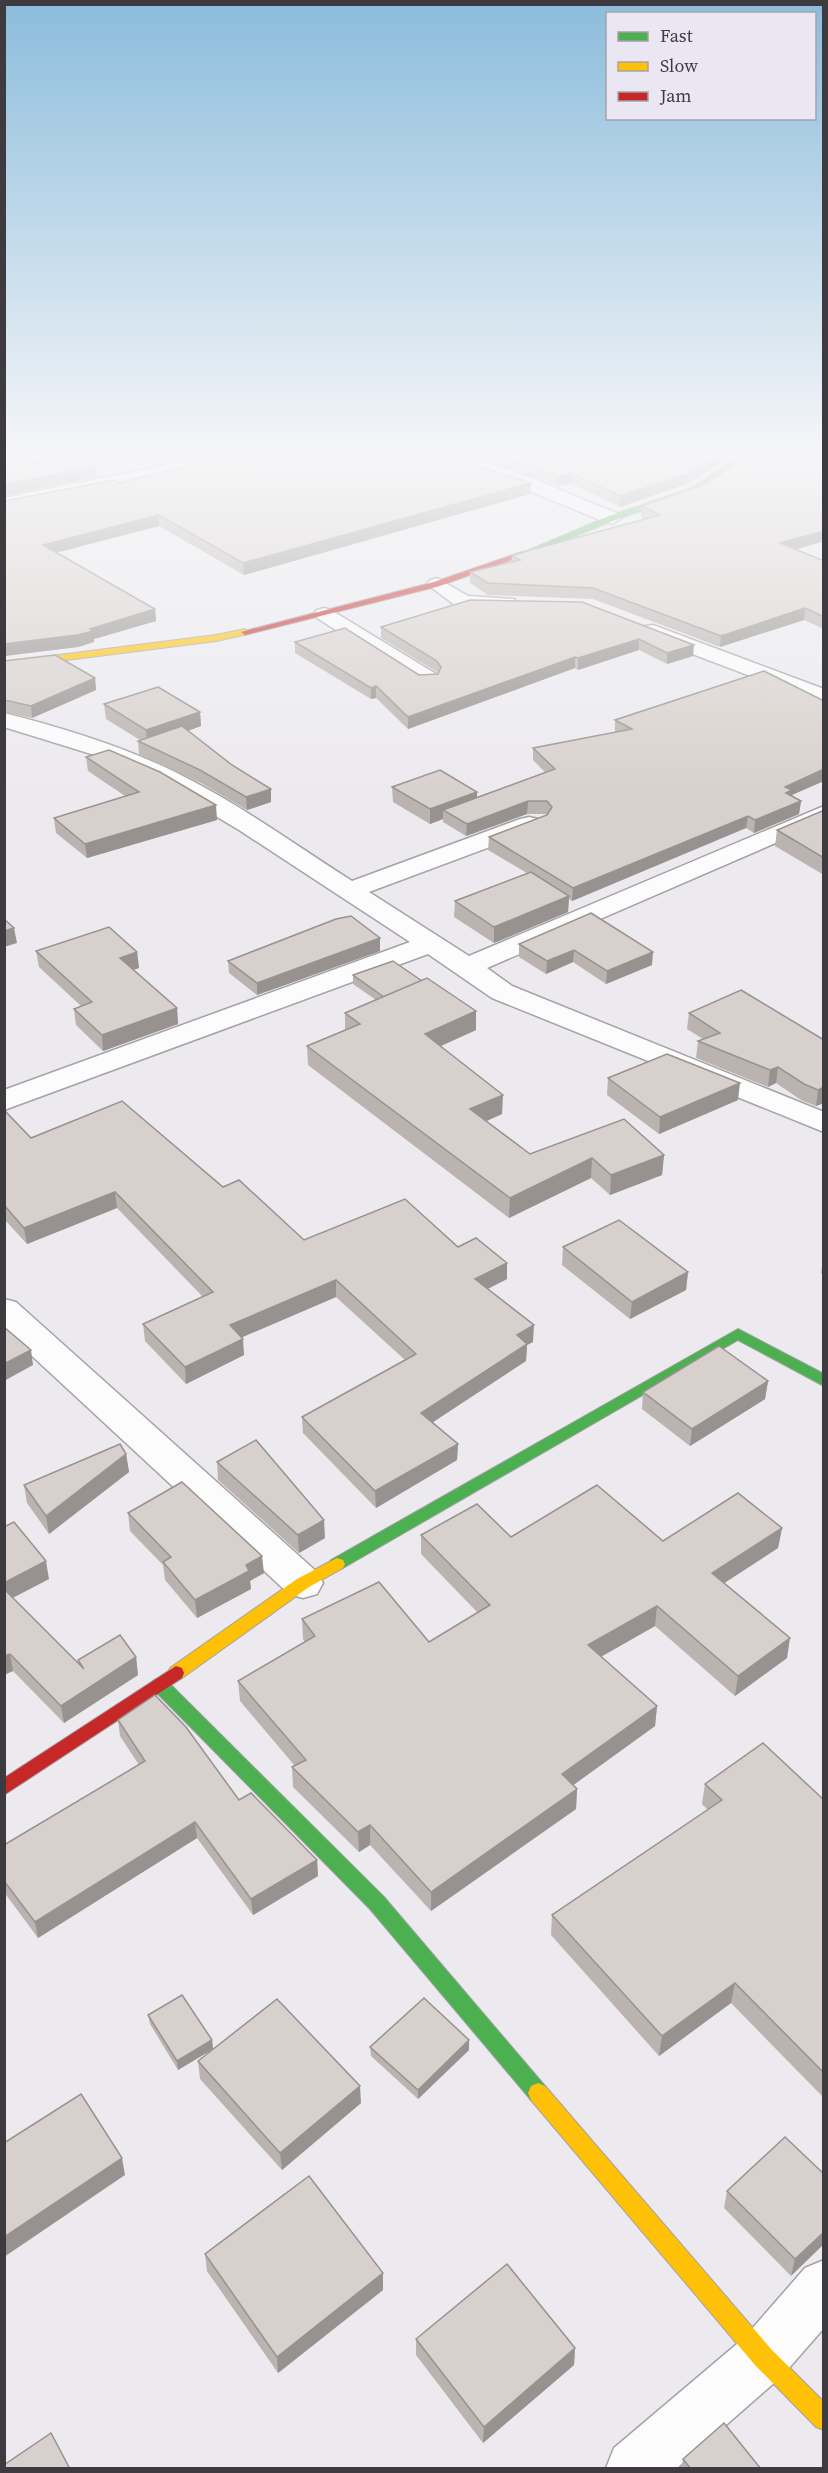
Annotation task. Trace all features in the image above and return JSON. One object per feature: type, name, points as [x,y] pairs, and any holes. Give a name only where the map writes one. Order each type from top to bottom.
[{"type":"street","points":[[4,665],[130,647],[216,638],[324,614],[437,584],[491,565]]},
{"type":"street","points":[[437,584],[463,602],[530,604]]},
{"type":"street","points":[[324,614],[428,679]]},
{"type":"street","points":[[628,622],[824,697]]},
{"type":"street","points":[[4,720],[78,741],[143,766],[202,796],[434,943],[502,993],[824,1122]]},
{"type":"street","points":[[467,967],[824,813]]},
{"type":"street","points":[[349,891],[537,821]]},
{"type":"street","points":[[4,1101],[434,943]]},
{"type":"street","points":[[4,1310],[303,1583]]},
{"type":"street","points":[[4,1788],[160,1685],[303,1583],[738,1334],[824,1381]]},
{"type":"street","points":[[160,1685],[377,1903],[764,2357],[824,2419]]},
{"type":"street","points":[[634,2469],[764,2357],[824,2287]]},
{"type":"building","points":[[4,565],[79,565],[155,609],[77,635],[4,644]]},
{"type":"building","points":[[497,565],[824,565],[824,617],[805,608],[721,636],[593,588],[488,583],[470,572]]},
{"type":"building","points":[[470,600],[582,602],[694,645],[667,653],[639,639],[575,657],[408,717],[376,686],[371,688],[295,642],[345,628],[419,675],[438,674],[441,667],[437,661],[381,627]]},
{"type":"building","points":[[55,655],[95,678],[31,706],[4,700],[4,661]]},
{"type":"building","points":[[764,671],[824,700],[824,769],[785,787],[792,790],[786,793],[801,801],[755,820],[748,816],[573,888],[489,837],[547,815],[552,807],[547,801],[528,801],[467,824],[443,810],[555,769],[533,748],[632,729],[615,720]]},
{"type":"building","points":[[158,687],[200,712],[146,730],[104,704]]},
{"type":"building","points":[[182,726],[232,765],[271,789],[246,797],[200,770],[138,741]]},
{"type":"building","points":[[109,750],[160,772],[216,805],[85,844],[54,818],[139,792],[86,757]]},
{"type":"building","points":[[440,770],[477,792],[430,809],[392,787]]},
{"type":"building","points":[[824,812],[824,858],[777,830]]},
{"type":"building","points":[[531,872],[569,896],[494,927],[455,901]]},
{"type":"building","points":[[591,913],[653,952],[607,971],[574,950],[547,961],[519,944]]},
{"type":"building","points":[[351,916],[380,938],[257,983],[228,961],[336,919]]},
{"type":"building","points":[[4,919],[14,928],[4,931]]},
{"type":"building","points":[[109,927],[137,952],[120,958],[177,1008],[102,1035],[74,1009],[92,1002],[36,951]]},
{"type":"building","points":[[393,961],[422,981],[384,997],[353,975]]},
{"type":"building","points":[[427,978],[476,1011],[425,1034],[503,1095],[470,1109],[530,1154],[624,1119],[664,1155],[611,1175],[592,1158],[510,1198],[307,1046],[360,1024],[345,1013]]},
{"type":"building","points":[[741,990],[824,1040],[824,1087],[818,1090],[778,1067],[770,1070],[698,1041],[720,1033],[689,1013]]},
{"type":"building","points":[[667,1054],[740,1083],[660,1117],[608,1078]]},
{"type":"building","points":[[122,1101],[223,1187],[239,1180],[304,1240],[405,1199],[458,1247],[476,1238],[507,1263],[475,1279],[534,1325],[517,1335],[527,1344],[421,1413],[458,1444],[375,1491],[302,1417],[416,1354],[336,1280],[230,1325],[243,1339],[185,1367],[143,1324],[213,1292],[115,1192],[24,1228],[4,1205],[4,1113],[6,1112],[31,1138]]},
{"type":"building","points":[[619,1220],[688,1272],[632,1302],[563,1247]]},
{"type":"building","points":[[4,1327],[31,1350],[4,1364]]},
{"type":"building","points":[[719,1346],[768,1381],[692,1429],[643,1392]]},
{"type":"building","points":[[256,1440],[324,1520],[298,1535],[217,1462]]},
{"type":"building","points":[[120,1444],[126,1454],[46,1516],[24,1485]]},
{"type":"building","points":[[182,1482],[262,1556],[246,1565],[249,1571],[195,1600],[163,1562],[171,1557],[128,1513]]},
{"type":"building","points":[[597,1485],[663,1541],[738,1493],[782,1528],[712,1573],[790,1638],[738,1676],[657,1606],[588,1645],[657,1706],[562,1774],[577,1789],[431,1892],[370,1825],[358,1832],[292,1767],[306,1760],[238,1681],[315,1636],[302,1619],[379,1582],[429,1642],[490,1605],[421,1535],[477,1504],[511,1537]]},
{"type":"building","points":[[14,1522],[46,1561],[4,1583],[4,1527]]},
{"type":"building","points":[[6,1591],[84,1669],[78,1660],[120,1635],[136,1657],[61,1706],[10,1654],[4,1656],[4,1592]]},
{"type":"building","points":[[155,1695],[186,1727],[239,1800],[251,1793],[317,1860],[251,1899],[195,1822],[35,1922],[4,1881],[4,1845],[145,1761],[118,1720]]},
{"type":"building","points":[[763,1743],[824,1800],[824,2073],[735,1983],[662,2036],[552,1915],[722,1800],[705,1784]]},
{"type":"building","points":[[182,1995],[212,2040],[177,2061],[148,2015]]},
{"type":"building","points":[[424,1998],[469,2040],[418,2090],[370,2047]]},
{"type":"building","points":[[277,1999],[360,2086],[280,2153],[198,2061]]},
{"type":"building","points":[[81,2094],[122,2158],[4,2237],[4,2143]]},
{"type":"building","points":[[785,2137],[824,2174],[824,2232],[795,2259],[727,2191]]},
{"type":"building","points":[[309,2176],[383,2273],[277,2357],[205,2254]]},
{"type":"building","points":[[507,2264],[575,2348],[484,2427],[416,2339]]},
{"type":"building","points":[[724,2423],[761,2469],[691,2469],[683,2459]]},
{"type":"building","points":[[51,2433],[70,2469],[4,2469],[4,2465]]},
{"type":"traffic: fast","points":[[337,1564],[738,1334],[824,1381]]},
{"type":"traffic: fast","points":[[160,1685],[377,1903],[538,2093]]},
{"type":"traffic: slow","points":[[4,665],[216,638],[245,632]]},
{"type":"traffic: slow","points":[[176,1673],[303,1583],[337,1564]]},
{"type":"traffic: slow","points":[[538,2093],[763,2357],[824,2419]]},
{"type":"traffic: jam","points":[[245,632],[437,584],[491,565]]},
{"type":"traffic: jam","points":[[4,1788],[176,1673]]}]
